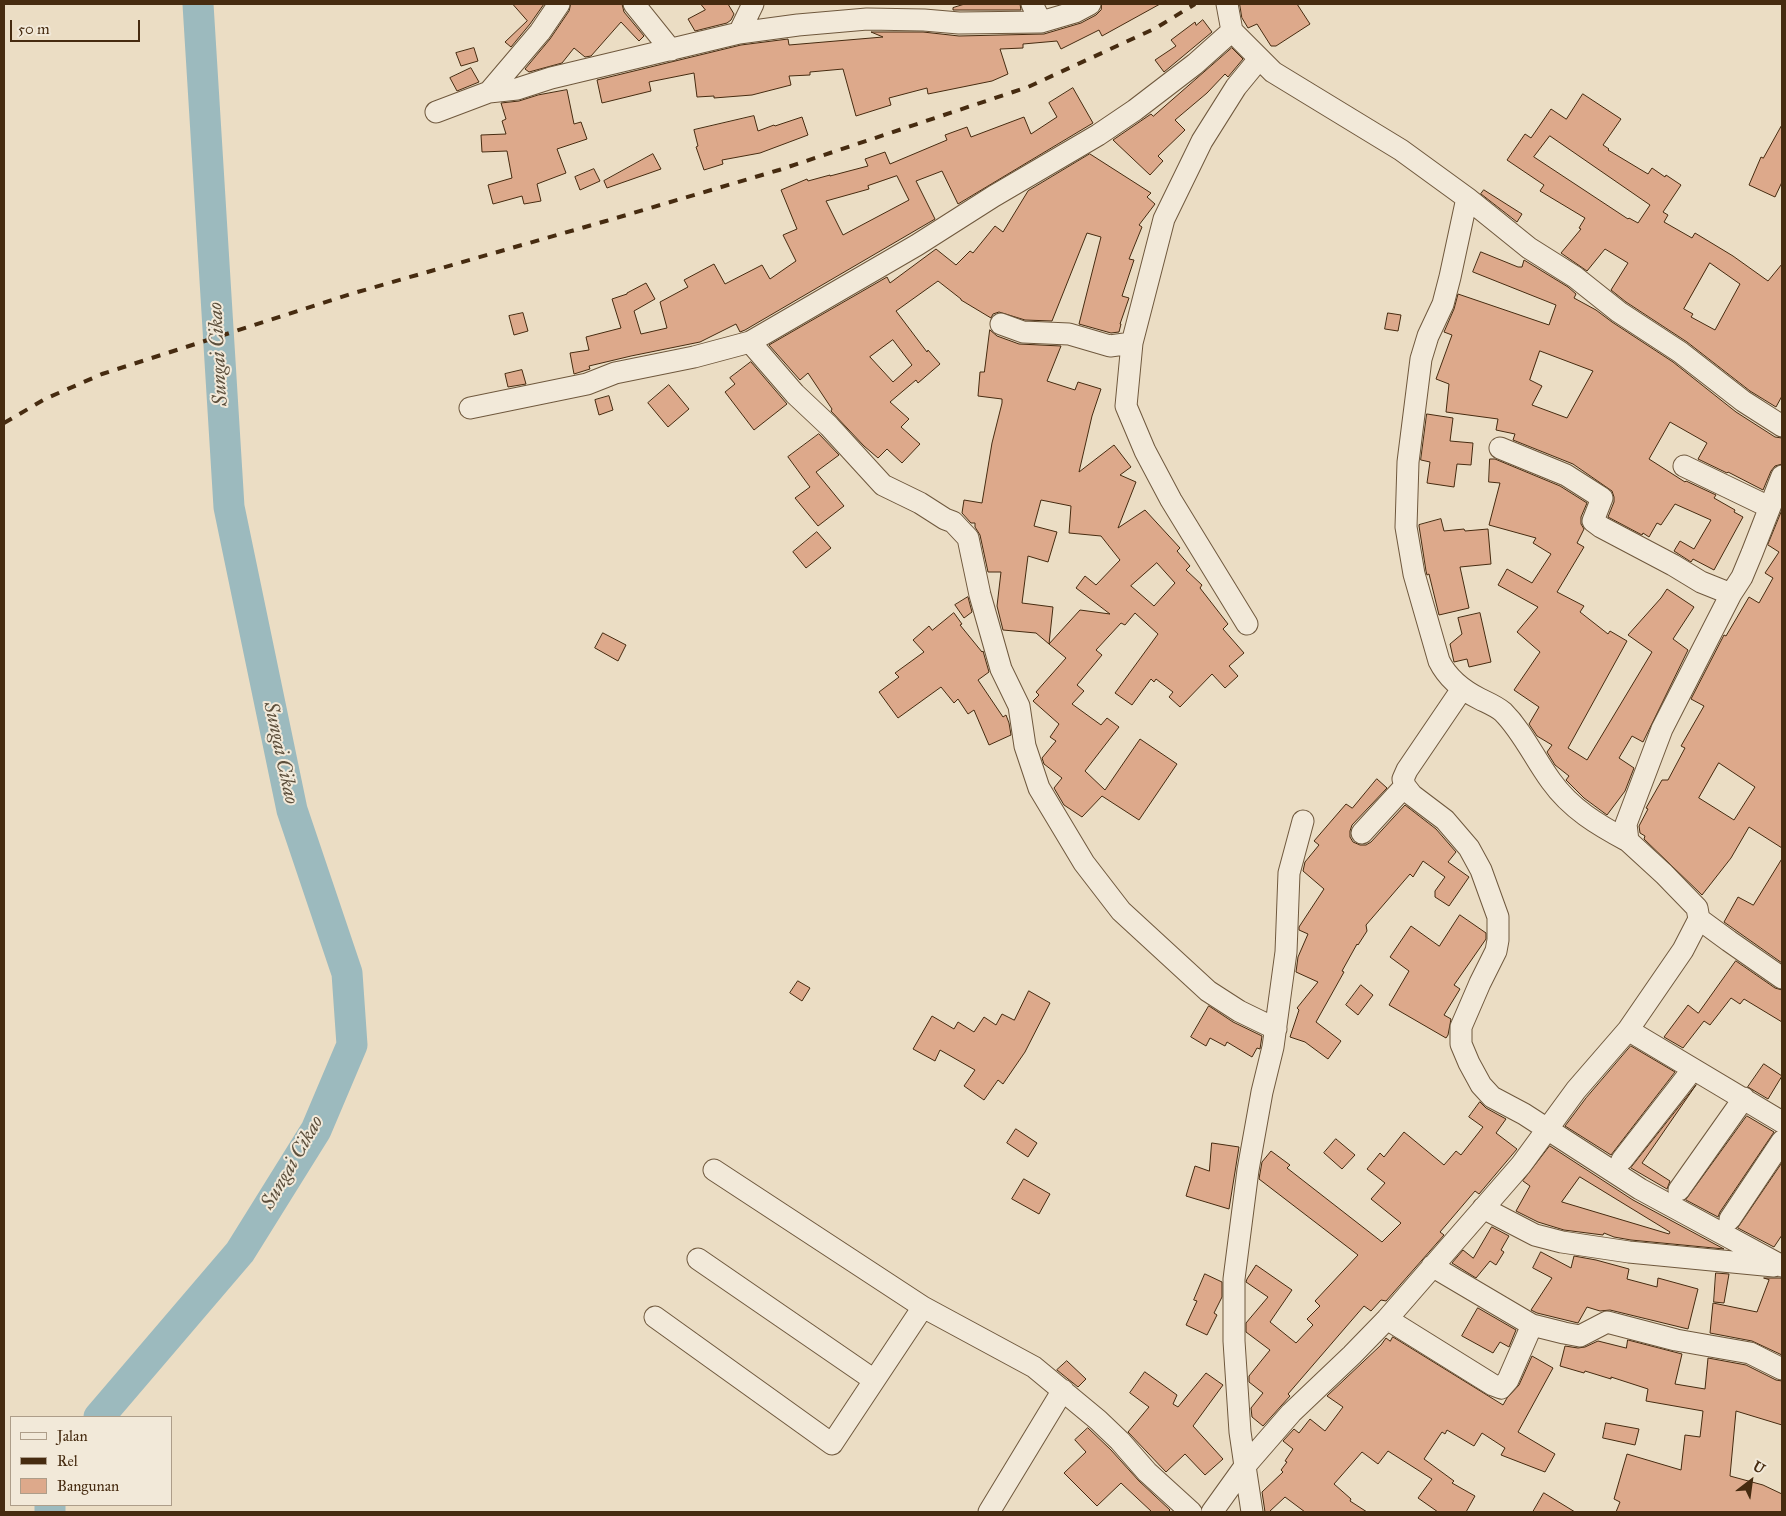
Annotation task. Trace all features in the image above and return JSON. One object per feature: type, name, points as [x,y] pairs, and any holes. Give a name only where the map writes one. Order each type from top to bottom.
[{"type":"street","points":[[489,92],[540,32],[559,4]]},
{"type":"street","points":[[634,4],[671,50]]},
{"type":"street","points":[[742,20],[752,4]]},
{"type":"street","points":[[1032,4],[1041,22]]},
{"type":"street","points":[[436,112],[489,92],[517,89],[551,78],[671,50],[742,20],[798,25],[867,20],[924,20],[959,23],[1041,22],[1075,12],[1090,4]]},
{"type":"street","points":[[1227,4],[1232,31],[1272,72],[1401,150],[1529,248],[1575,277],[1619,312],[1680,352],[1743,401],[1782,426]]},
{"type":"street","points":[[470,408],[586,384],[615,373],[694,357],[750,342],[917,245],[994,196],[1098,135],[1135,110],[1195,64],[1232,31]]},
{"type":"street","points":[[1246,624],[1170,500],[1145,451],[1126,406],[1132,343],[1164,219],[1202,141],[1236,87],[1259,59]]},
{"type":"street","points":[[1466,198],[1460,238],[1443,304],[1428,336],[1421,359],[1408,462],[1406,527],[1414,574],[1439,661],[1445,673],[1462,689],[1501,710],[1511,721],[1569,804],[1594,822],[1628,841],[1696,908],[1699,919],[1728,942],[1782,978]]},
{"type":"street","points":[[1001,324],[1023,332],[1069,334],[1110,346],[1132,343]]},
{"type":"street","points":[[750,342],[795,394],[883,485],[920,502],[945,519],[953,522],[968,538],[980,595],[993,635],[1001,669],[1019,706],[1026,746],[1039,788],[1084,863],[1121,911],[1208,991],[1239,1011],[1276,1029]]},
{"type":"street","points":[[1500,448],[1566,475],[1602,498],[1593,521],[1601,527],[1701,582],[1731,594]]},
{"type":"street","points":[[1684,466],[1769,507]]},
{"type":"street","points":[[1628,841],[1626,824],[1662,729],[1731,594],[1742,577],[1782,476]]},
{"type":"street","points":[[1462,689],[1407,770],[1403,779],[1405,786],[1412,795],[1445,820],[1469,848],[1481,870],[1498,917],[1496,951],[1480,983],[1462,1027],[1461,1044],[1481,1085],[1492,1096],[1640,1189],[1782,1266]]},
{"type":"street","points":[[1362,833],[1405,786]]},
{"type":"street","points":[[1252,1512],[1240,1432],[1234,1341],[1234,1279],[1248,1170],[1276,1029],[1286,952],[1289,873],[1303,821]]},
{"type":"street","points":[[1212,1512],[1245,1466],[1291,1413],[1387,1319],[1521,1165],[1576,1090],[1628,1030],[1683,950],[1699,919]]},
{"type":"street","points":[[1628,1030],[1782,1122]]},
{"type":"street","points":[[1622,1160],[1693,1069]]},
{"type":"street","points":[[1679,1190],[1744,1098]]},
{"type":"street","points":[[1730,1219],[1782,1141]]},
{"type":"street","points":[[714,1170],[923,1307],[1034,1367],[1098,1420],[1120,1441],[1147,1472],[1191,1512]]},
{"type":"street","points":[[1483,1208],[1535,1235],[1562,1242],[1629,1252],[1782,1266]]},
{"type":"street","points":[[698,1259],[874,1380]]},
{"type":"street","points":[[1432,1266],[1532,1325],[1564,1334],[1580,1336],[1607,1322],[1676,1340],[1750,1353],[1782,1369]]},
{"type":"street","points":[[655,1317],[832,1444],[923,1307]]},
{"type":"street","points":[[1387,1319],[1493,1385],[1501,1388],[1508,1380],[1532,1325]]},
{"type":"street","points":[[989,1512],[1063,1390]]},
{"type":"building","points":[[513,4],[544,4],[511,47],[505,42],[527,21]]},
{"type":"building","points":[[571,4],[622,4],[624,12],[644,36],[639,41],[621,22],[591,56],[585,57],[574,48],[562,63],[529,72],[525,69],[550,39],[569,11]]},
{"type":"building","points":[[701,4],[728,4],[734,14],[727,23],[695,31],[688,19],[705,10]]},
{"type":"building","points":[[965,4],[1020,4],[1021,10],[953,10],[953,8]]},
{"type":"building","points":[[1102,4],[1160,4],[1102,36],[1099,30],[1061,49],[1057,41],[1023,44],[1023,48],[1000,49],[1008,74],[992,81],[928,94],[927,88],[889,98],[891,105],[856,116],[843,69],[810,72],[810,75],[789,76],[791,85],[752,95],[714,98],[714,96],[697,97],[694,73],[649,82],[651,91],[602,103],[597,80],[741,45],[788,39],[789,45],[883,37],[871,32],[923,32],[959,36],[1044,34],[1081,23],[1096,15],[1101,10]]},
{"type":"building","points":[[1240,4],[1297,4],[1310,24],[1276,46],[1271,46],[1257,24],[1248,28],[1242,18]]},
{"type":"building","points":[[1203,20],[1212,32],[1164,72],[1155,60],[1176,46],[1171,40],[1195,22],[1196,25]]},
{"type":"building","points":[[474,48],[478,61],[461,66],[456,53]]},
{"type":"building","points":[[1232,48],[1243,59],[1228,77],[1225,74],[1207,93],[1175,120],[1185,130],[1158,156],[1163,161],[1150,175],[1113,140],[1151,114],[1153,116]]},
{"type":"building","points":[[471,68],[479,82],[457,91],[450,78]]},
{"type":"building","points":[[1073,88],[1093,123],[958,204],[942,171],[916,181],[935,219],[745,330],[740,332],[736,324],[700,342],[589,366],[590,369],[574,374],[570,353],[589,350],[586,337],[621,328],[612,299],[627,294],[646,283],[655,299],[634,311],[641,334],[667,328],[660,302],[688,287],[684,280],[714,264],[725,284],[762,265],[770,279],[796,261],[783,235],[797,229],[781,190],[807,179],[808,181],[868,166],[865,159],[885,152],[890,164],[947,140],[945,135],[967,127],[971,137],[1024,117],[1031,134],[1057,117],[1049,103]],"holes":[[[897,176],[909,200],[843,235],[826,201],[869,189],[868,186]]]},
{"type":"building","points":[[567,90],[574,124],[581,122],[587,139],[557,149],[566,173],[537,184],[541,201],[524,204],[522,196],[493,204],[488,185],[512,178],[507,151],[482,152],[481,135],[506,134],[502,121],[506,119],[501,103],[519,101],[538,95]]},
{"type":"building","points":[[1583,94],[1621,119],[1603,145],[1648,174],[1652,168],[1681,185],[1663,212],[1668,215],[1664,222],[1692,238],[1695,233],[1733,256],[1768,281],[1782,264],[1782,396],[1776,407],[1750,391],[1687,342],[1611,290],[1628,263],[1605,249],[1587,271],[1561,253],[1581,229],[1579,228],[1585,218],[1540,191],[1544,185],[1507,160],[1525,134],[1531,138],[1551,109],[1566,119]],"holes":[[[1550,136],[1650,205],[1638,223],[1628,219],[1534,157]],[[1710,263],[1740,284],[1715,330],[1691,317],[1693,314],[1684,309]]]},
{"type":"building","points":[[754,116],[758,131],[802,117],[808,135],[760,153],[722,160],[723,164],[704,170],[696,147],[698,146],[694,130]]},
{"type":"building","points":[[1782,125],[1782,182],[1775,197],[1749,185],[1761,157],[1763,158]]},
{"type":"building","points":[[653,154],[661,169],[607,188],[604,181]]},
{"type":"building","points":[[1090,154],[1151,193],[1147,197],[1155,204],[1139,225],[1142,227],[1129,259],[1134,260],[1122,296],[1129,298],[1119,332],[1111,333],[1079,324],[1101,237],[1087,233],[1052,321],[1025,320],[999,312],[993,314],[991,318],[961,300],[938,281],[896,311],[927,352],[928,350],[940,364],[918,383],[916,380],[890,402],[909,419],[901,427],[920,444],[902,463],[887,449],[878,458],[831,411],[832,409],[808,373],[800,380],[769,345],[887,277],[890,283],[936,249],[956,265],[970,251],[973,253],[995,226],[1003,232],[1028,191]],"holes":[[[893,340],[912,365],[893,382],[870,357]]]},
{"type":"building","points":[[594,169],[600,181],[580,190],[575,177]]},
{"type":"building","points":[[1484,190],[1522,214],[1517,222],[1481,194]]},
{"type":"building","points":[[1481,252],[1518,267],[1522,267],[1524,260],[1568,287],[1576,294],[1574,298],[1596,310],[1673,362],[1736,412],[1775,437],[1782,438],[1782,464],[1775,466],[1771,471],[1763,490],[1698,459],[1707,443],[1670,422],[1649,459],[1685,482],[1716,495],[1714,498],[1743,517],[1714,570],[1693,559],[1691,562],[1674,551],[1680,541],[1694,549],[1711,520],[1675,504],[1661,525],[1657,523],[1649,537],[1643,533],[1642,535],[1608,517],[1614,502],[1612,491],[1573,464],[1513,440],[1515,434],[1496,430],[1498,419],[1446,412],[1449,384],[1436,379],[1452,335],[1444,332],[1458,294],[1549,325],[1556,305],[1473,272]],"holes":[[[1540,351],[1593,371],[1567,418],[1532,405],[1542,386],[1530,380]]]},
{"type":"building","points":[[523,313],[528,331],[514,335],[509,316]]},
{"type":"building","points":[[1388,313],[1401,315],[1398,331],[1385,329]]},
{"type":"building","points":[[990,330],[997,336],[1019,344],[1061,346],[1047,381],[1075,390],[1078,382],[1101,389],[1092,416],[1079,472],[1114,445],[1131,467],[1120,475],[1136,482],[1118,528],[1145,510],[1180,548],[1177,551],[1190,566],[1186,570],[1202,585],[1200,588],[1228,624],[1223,629],[1244,653],[1229,666],[1238,676],[1225,688],[1212,674],[1180,707],[1169,697],[1173,692],[1156,679],[1154,682],[1151,679],[1132,705],[1115,693],[1158,634],[1135,613],[1125,625],[1121,623],[1096,650],[1102,655],[1077,685],[1084,691],[1072,704],[1101,725],[1107,718],[1119,727],[1085,771],[1105,790],[1140,739],[1177,764],[1139,820],[1102,796],[1082,817],[1064,805],[1054,788],[1062,778],[1044,764],[1042,758],[1056,741],[1050,737],[1059,724],[1033,701],[1039,695],[1036,692],[1066,658],[1049,644],[1036,633],[1003,630],[997,606],[1001,572],[988,572],[980,535],[975,527],[975,523],[971,523],[962,513],[964,500],[982,503],[992,443],[1002,403],[1002,399],[978,396],[980,372],[984,372]],"holes":[[[1041,500],[1071,506],[1069,533],[1101,536],[1120,560],[1096,585],[1085,576],[1076,588],[1110,614],[1080,610],[1049,644],[1053,607],[1022,603],[1028,556],[1048,562],[1057,532],[1034,526]],[[1157,563],[1175,583],[1154,606],[1131,586]]]},
{"type":"building","points":[[751,362],[787,404],[754,430],[725,392],[735,384],[730,378]]},
{"type":"building","points":[[522,370],[526,384],[508,387],[505,374]]},
{"type":"building","points":[[669,385],[689,409],[668,427],[648,403]]},
{"type":"building","points":[[609,396],[613,410],[599,415],[595,400]]},
{"type":"building","points":[[1427,414],[1453,418],[1450,441],[1473,443],[1471,465],[1457,464],[1454,487],[1427,483],[1430,462],[1421,460]]},
{"type":"building","points":[[819,434],[839,455],[816,472],[844,506],[818,526],[795,498],[810,487],[788,457]]},
{"type":"building","points":[[1490,459],[1495,459],[1560,486],[1587,503],[1581,517],[1581,524],[1584,529],[1577,543],[1584,547],[1557,592],[1584,606],[1580,612],[1608,634],[1610,631],[1627,641],[1568,748],[1587,760],[1652,652],[1628,635],[1667,589],[1694,607],[1673,639],[1688,650],[1643,742],[1632,736],[1619,758],[1634,768],[1625,791],[1607,815],[1584,798],[1566,780],[1569,776],[1555,765],[1547,752],[1552,745],[1537,736],[1529,724],[1539,707],[1514,690],[1540,652],[1517,632],[1538,607],[1498,585],[1507,569],[1532,583],[1551,554],[1533,543],[1536,538],[1489,525],[1500,483],[1489,482]]},
{"type":"building","points":[[1782,510],[1782,848],[1749,827],[1731,858],[1702,895],[1644,839],[1645,836],[1640,833],[1639,826],[1648,809],[1646,808],[1662,780],[1668,780],[1685,748],[1681,746],[1704,706],[1691,699],[1724,635],[1726,636],[1749,597],[1759,603],[1773,578],[1765,573],[1779,552],[1768,545]],"holes":[[[1719,763],[1755,787],[1734,820],[1699,798]]]},
{"type":"building","points":[[1441,519],[1444,531],[1488,529],[1491,564],[1460,567],[1469,608],[1439,615],[1429,574],[1427,575],[1426,571],[1419,525]]},
{"type":"building","points":[[817,532],[831,548],[806,568],[793,552]]},
{"type":"building","points":[[968,597],[972,612],[964,618],[955,605]]},
{"type":"building","points":[[954,613],[962,624],[960,625],[983,651],[989,672],[978,680],[1003,717],[1006,715],[1009,723],[1011,735],[989,745],[974,710],[968,714],[958,699],[954,703],[941,687],[898,718],[879,692],[899,677],[895,673],[924,652],[913,640],[929,626],[932,630]]},
{"type":"building","points":[[1480,613],[1491,662],[1469,667],[1467,659],[1454,662],[1450,644],[1462,634],[1458,618]]},
{"type":"building","points":[[603,633],[626,645],[618,661],[595,648]]},
{"type":"building","points":[[1377,779],[1387,788],[1352,825],[1350,837],[1353,842],[1366,845],[1371,842],[1405,805],[1436,829],[1456,852],[1448,862],[1469,877],[1449,906],[1435,897],[1435,891],[1445,877],[1423,861],[1413,877],[1410,874],[1366,925],[1367,931],[1357,944],[1342,971],[1344,972],[1316,1022],[1341,1041],[1328,1059],[1305,1042],[1290,1037],[1299,1010],[1297,1008],[1318,982],[1296,972],[1298,957],[1308,934],[1299,930],[1299,927],[1324,889],[1303,871],[1305,862],[1319,845],[1314,841],[1346,804],[1352,808]]},
{"type":"building","points":[[1782,859],[1782,963],[1724,922],[1738,897],[1753,905]]},
{"type":"building","points":[[1460,915],[1486,933],[1486,939],[1454,985],[1460,989],[1444,1015],[1451,1019],[1446,1038],[1389,1005],[1409,971],[1390,957],[1411,926],[1439,946]]},
{"type":"building","points":[[1736,961],[1775,988],[1782,990],[1782,1022],[1744,999],[1740,1004],[1731,998],[1710,1025],[1704,1021],[1683,1048],[1664,1037],[1688,1005],[1698,1013]]},
{"type":"building","points":[[798,981],[810,988],[802,1001],[790,993]]},
{"type":"building","points":[[1361,985],[1373,995],[1358,1015],[1346,1005]]},
{"type":"building","points":[[1029,991],[1050,1003],[1025,1052],[1003,1084],[998,1080],[984,1100],[964,1086],[975,1070],[940,1050],[935,1061],[913,1049],[932,1016],[954,1029],[958,1022],[974,1032],[984,1017],[996,1025],[1002,1014],[1014,1020]]},
{"type":"building","points":[[1209,1006],[1233,1022],[1262,1036],[1260,1049],[1257,1048],[1252,1057],[1227,1042],[1225,1046],[1210,1038],[1206,1046],[1191,1037]]},
{"type":"building","points":[[1631,1046],[1675,1072],[1611,1155],[1565,1126],[1586,1098]]},
{"type":"building","points":[[1764,1064],[1782,1076],[1768,1099],[1748,1087]]},
{"type":"building","points":[[1696,1085],[1642,1163],[1670,1181],[1667,1189],[1631,1168]]},
{"type":"building","points":[[1480,1102],[1486,1108],[1506,1119],[1496,1133],[1517,1149],[1479,1194],[1475,1191],[1440,1232],[1444,1235],[1386,1301],[1381,1300],[1371,1311],[1364,1306],[1263,1426],[1252,1417],[1251,1408],[1263,1393],[1249,1382],[1249,1376],[1270,1350],[1246,1332],[1246,1323],[1268,1297],[1246,1282],[1247,1279],[1256,1265],[1292,1290],[1270,1322],[1296,1343],[1313,1325],[1307,1319],[1320,1306],[1315,1301],[1358,1255],[1259,1179],[1262,1162],[1271,1151],[1290,1165],[1287,1168],[1382,1242],[1401,1223],[1371,1199],[1385,1183],[1367,1169],[1380,1153],[1384,1157],[1404,1132],[1444,1165],[1456,1151],[1461,1155],[1483,1127],[1469,1117]]},
{"type":"building","points":[[1747,1116],[1774,1132],[1718,1217],[1686,1200]]},
{"type":"building","points":[[1016,1129],[1037,1143],[1028,1157],[1007,1143]]},
{"type":"building","points":[[1336,1139],[1355,1155],[1342,1169],[1324,1153]]},
{"type":"building","points":[[1212,1143],[1239,1147],[1229,1209],[1186,1196],[1195,1166],[1209,1171]]},
{"type":"building","points":[[1550,1146],[1633,1200],[1724,1249],[1631,1240],[1604,1233],[1603,1235],[1564,1230],[1538,1222],[1516,1211],[1530,1186],[1523,1181]],"holes":[[[1580,1177],[1670,1232],[1669,1234],[1562,1202]]]},
{"type":"building","points":[[1782,1163],[1782,1235],[1774,1247],[1738,1228]]},
{"type":"building","points":[[1024,1179],[1050,1194],[1039,1214],[1012,1199]]},
{"type":"building","points":[[1492,1227],[1509,1236],[1501,1250],[1504,1252],[1496,1265],[1490,1261],[1476,1278],[1452,1263],[1463,1250],[1473,1258]]},
{"type":"building","points":[[1541,1252],[1571,1268],[1574,1256],[1629,1269],[1627,1279],[1657,1287],[1658,1278],[1698,1289],[1688,1329],[1610,1310],[1600,1311],[1587,1307],[1578,1323],[1531,1310],[1552,1278],[1533,1268]]},
{"type":"building","points":[[1716,1273],[1729,1274],[1724,1303],[1714,1302]]},
{"type":"building","points":[[1205,1274],[1222,1282],[1222,1297],[1214,1313],[1217,1315],[1207,1335],[1186,1325],[1197,1301],[1194,1300]]},
{"type":"building","points":[[1764,1278],[1782,1278],[1782,1355],[1752,1341],[1710,1333],[1713,1303],[1757,1312],[1769,1280]]},
{"type":"building","points":[[1478,1308],[1516,1330],[1509,1347],[1500,1342],[1493,1353],[1462,1336]]},
{"type":"building","points":[[1393,1337],[1503,1405],[1519,1385],[1532,1356],[1553,1368],[1518,1432],[1555,1454],[1545,1472],[1501,1455],[1505,1448],[1482,1433],[1474,1446],[1447,1430],[1445,1434],[1442,1432],[1424,1459],[1454,1481],[1452,1483],[1475,1496],[1466,1512],[1438,1512],[1418,1498],[1432,1479],[1388,1451],[1378,1464],[1362,1452],[1334,1484],[1351,1499],[1350,1501],[1367,1512],[1305,1512],[1285,1497],[1269,1512],[1265,1512],[1262,1492],[1283,1472],[1281,1470],[1293,1449],[1283,1441],[1294,1429],[1299,1433],[1310,1419],[1325,1431],[1343,1407],[1327,1396],[1386,1338],[1390,1341]]},
{"type":"building","points":[[1628,1340],[1682,1354],[1675,1384],[1705,1389],[1708,1358],[1746,1365],[1776,1380],[1782,1381],[1782,1425],[1736,1411],[1730,1476],[1763,1485],[1782,1494],[1782,1512],[1616,1512],[1620,1502],[1614,1499],[1627,1454],[1681,1470],[1685,1435],[1700,1437],[1703,1411],[1646,1401],[1648,1389],[1611,1377],[1611,1379],[1560,1366],[1565,1346],[1585,1347],[1598,1341],[1626,1348]]},
{"type":"building","points":[[1067,1361],[1086,1379],[1078,1387],[1057,1370]]},
{"type":"building","points":[[1145,1372],[1177,1395],[1173,1404],[1178,1407],[1206,1373],[1223,1385],[1193,1426],[1223,1459],[1205,1475],[1185,1454],[1166,1472],[1128,1432],[1149,1407],[1130,1393]]},
{"type":"building","points":[[1606,1423],[1639,1429],[1635,1445],[1603,1438]]},
{"type":"building","points":[[1088,1428],[1170,1510],[1168,1512],[1152,1512],[1121,1483],[1097,1506],[1064,1473],[1086,1452],[1075,1440]]},
{"type":"building","points":[[1544,1493],[1575,1512],[1533,1512]]},
{"type":"waterway","name":"Sungai Cikao","points":[[100,1416],[240,1252],[316,1130],[352,1045],[347,973],[292,810],[229,507],[198,4]]},
{"type":"waterway","name":"Sungai Cikao","points":[[50,1506],[50,1512]]},
{"type":"railway","points":[[4,423],[45,399],[102,374],[354,293],[779,170],[1028,87],[1156,28],[1195,4]]}]
